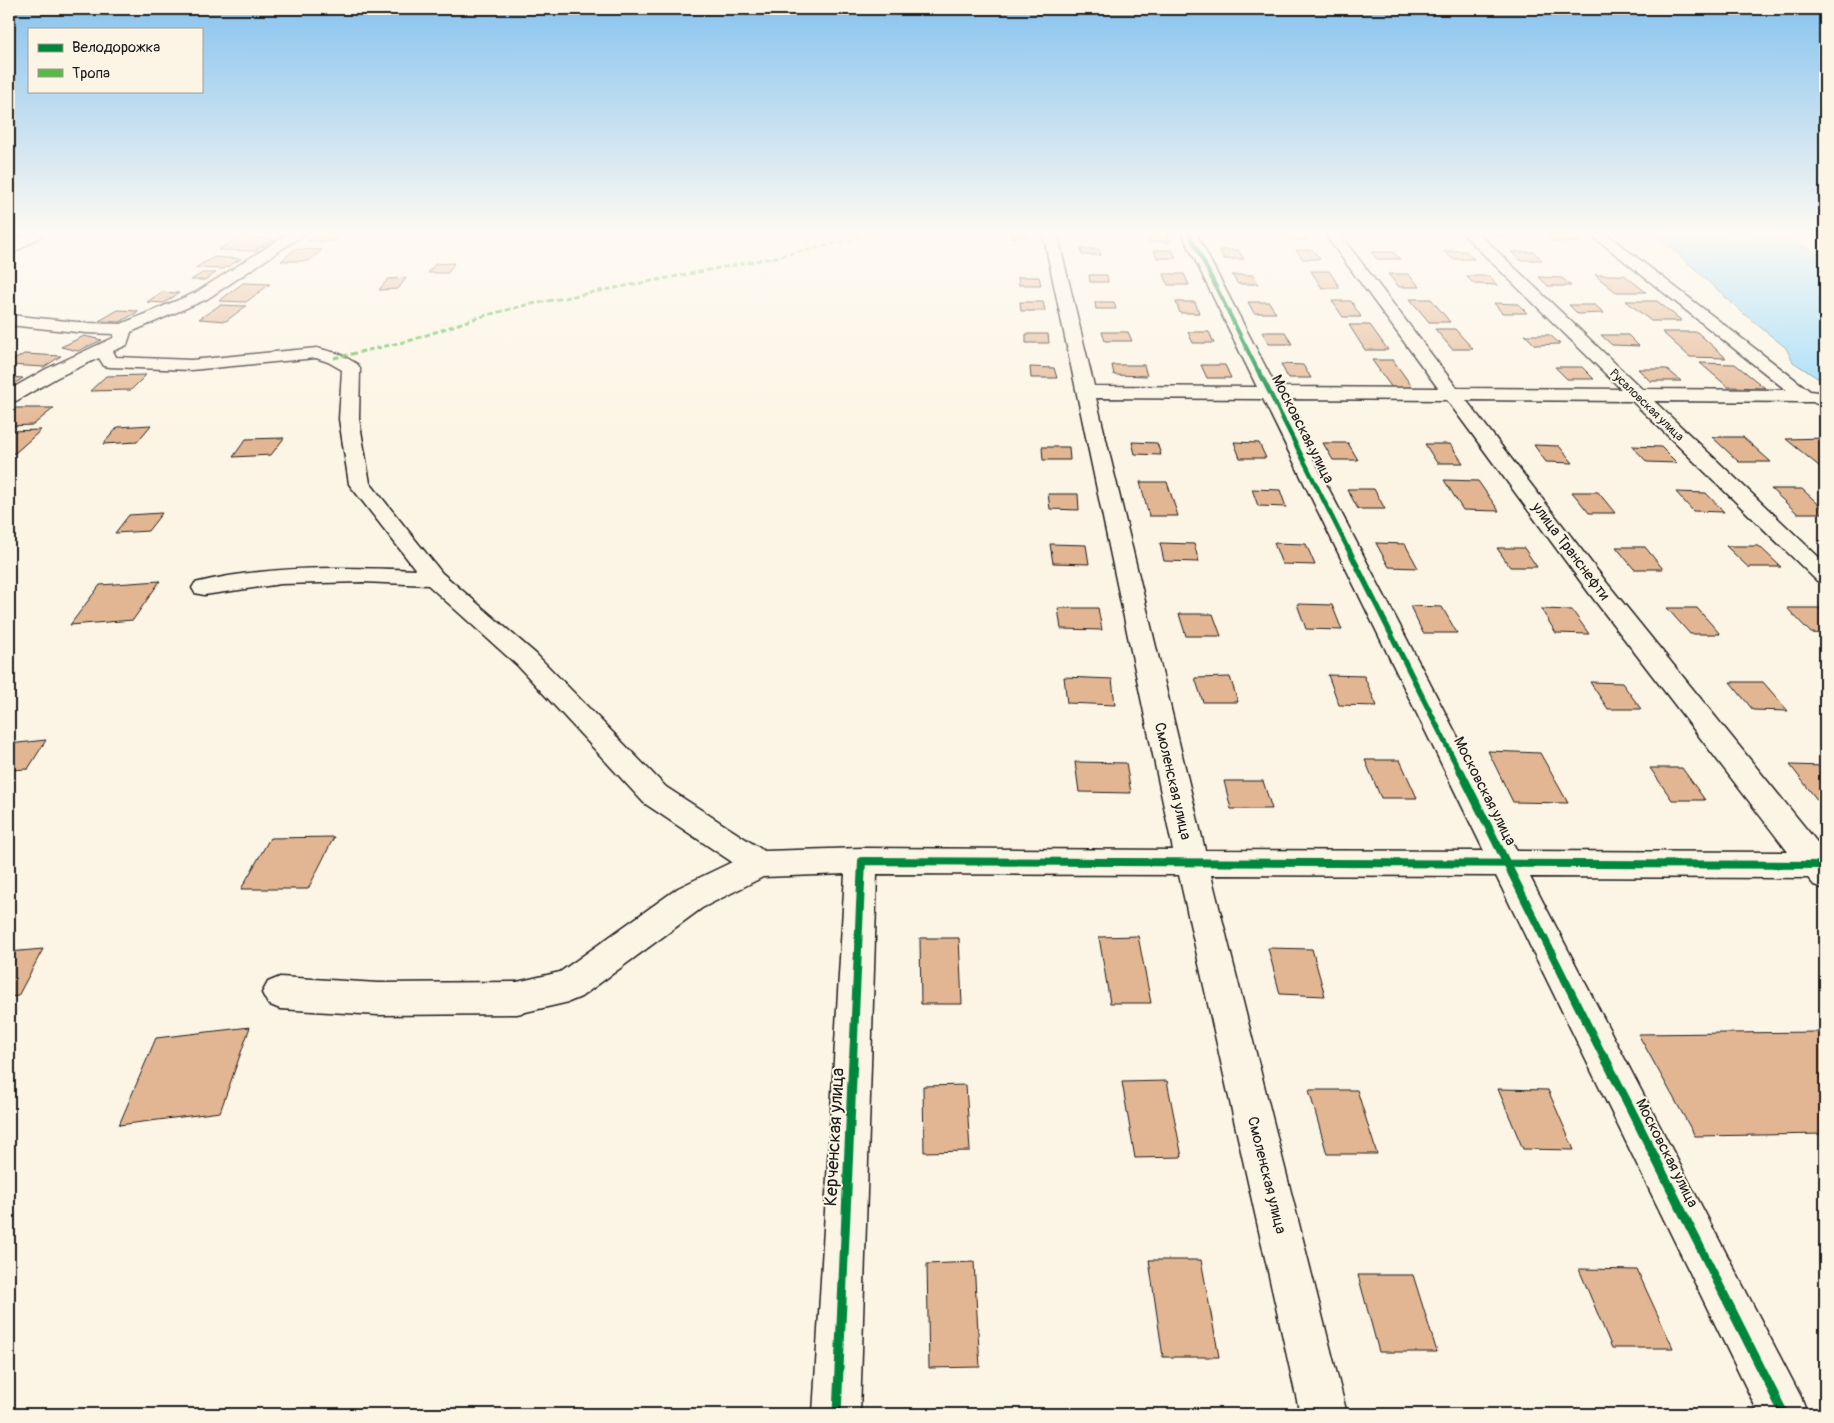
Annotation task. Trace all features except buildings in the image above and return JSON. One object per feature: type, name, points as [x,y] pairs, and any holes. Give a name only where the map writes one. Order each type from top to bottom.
[{"type":"street","points":[[9,320],[86,328],[123,329],[193,299]]},
{"type":"street","name":"Смоленская улица","points":[[1065,299],[1192,863],[1324,1414]]},
{"type":"street","name":"Московская улица","points":[[1223,299],[1784,1414]]},
{"type":"street","name":"улица Транснефти","points":[[1381,299],[1598,588],[1822,869]]},
{"type":"street","name":"Русаловская улица","points":[[1537,299],[1825,576]]},
{"type":"street","points":[[1685,299],[1816,398]]},
{"type":"street","points":[[9,397],[52,373],[121,341],[123,329]]},
{"type":"street","points":[[104,350],[110,362],[191,365],[317,354],[334,358],[351,368],[349,420],[360,484],[434,578],[527,660],[655,795],[759,864]]},
{"type":"street","points":[[1086,392],[1270,392],[1816,398]]},
{"type":"street","points":[[204,588],[281,577],[363,575],[434,578]]},
{"type":"street","points":[[280,993],[378,999],[517,998],[569,986],[690,898],[759,864],[862,861],[1507,864],[1822,869]]},
{"type":"street","name":"Керченская улица","points":[[837,1414],[862,861]]},
{"type":"water","points":[[1728,299],[1825,299],[1825,383],[1793,362],[1786,348]]},
{"type":"marked path","points":[[334,358],[412,340],[476,318],[556,299]]},
{"type":"cycle path","points":[[1222,299],[1784,1414]]},
{"type":"cycle path","points":[[837,1414],[862,861],[1825,865]]}]
